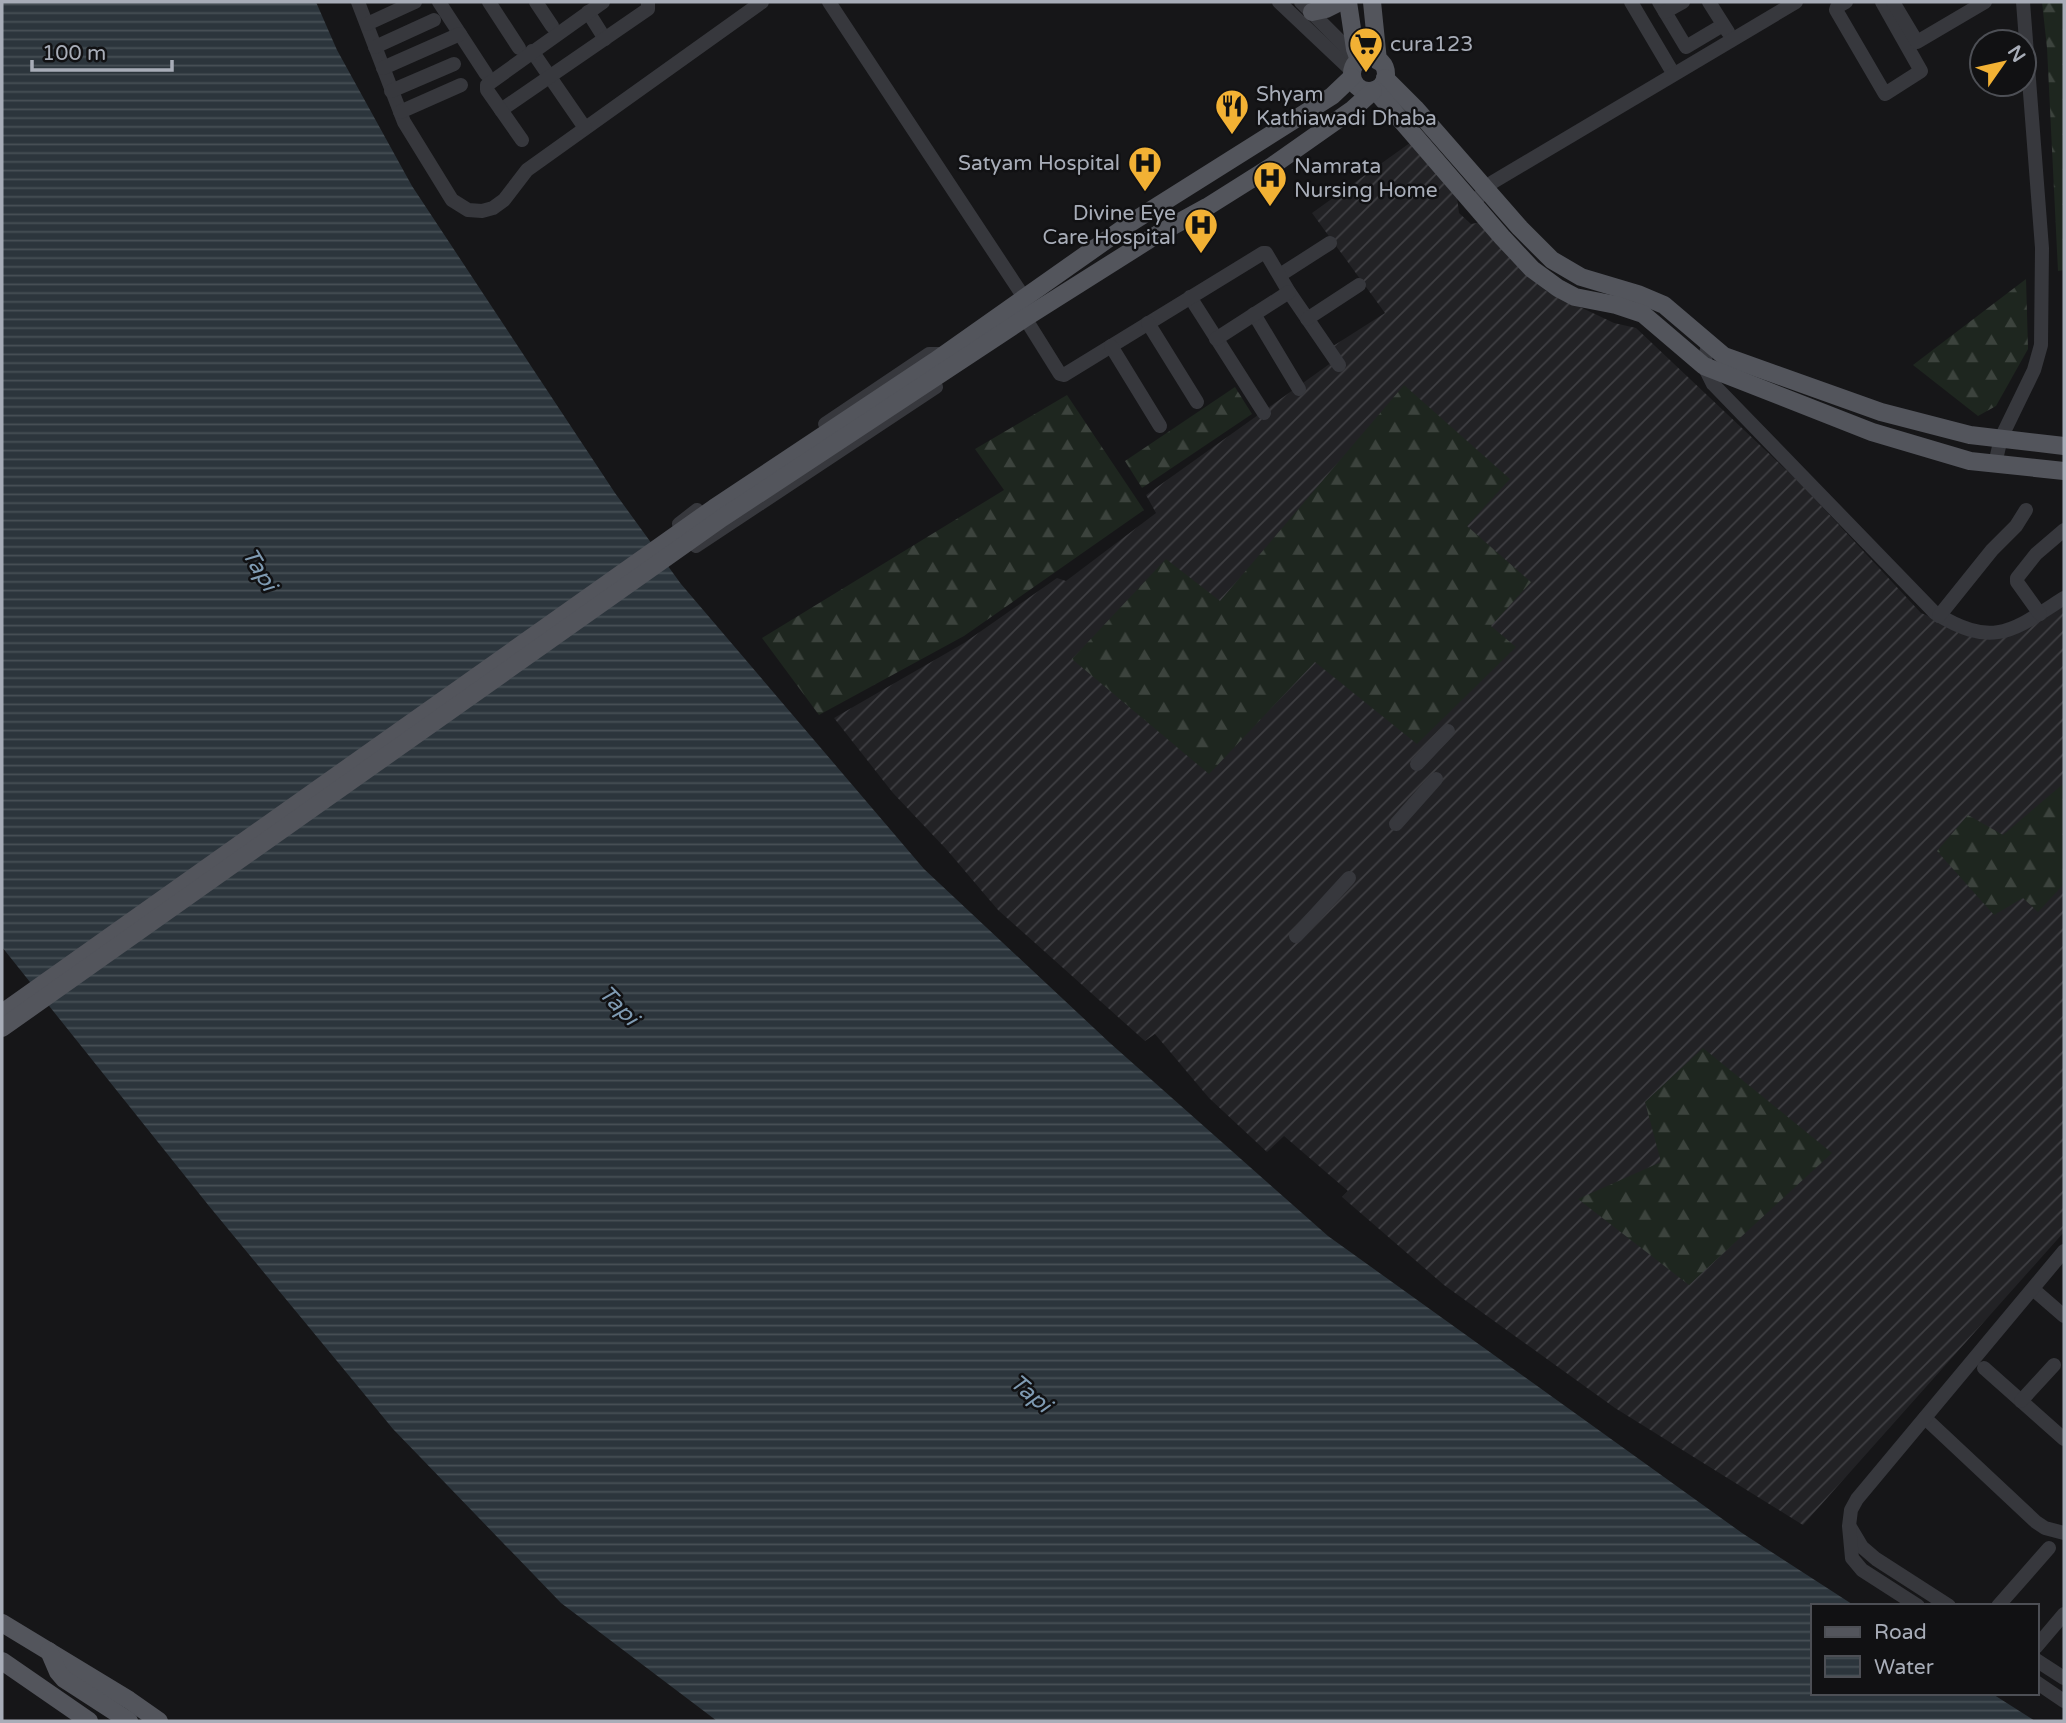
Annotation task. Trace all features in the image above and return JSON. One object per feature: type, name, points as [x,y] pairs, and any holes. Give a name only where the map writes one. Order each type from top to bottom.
[{"type":"main road","points":[[1306,7],[1326,9],[1340,2]]},
{"type":"main road","points":[[1348,2],[1357,86],[1365,90],[1377,86],[1416,108],[1520,228],[1552,260],[1581,277],[1664,304],[1724,356],[1881,412],[1970,435],[2064,446]]},
{"type":"main road","points":[[1372,2],[1378,61]]},
{"type":"main road","points":[[2,1013],[718,513],[1028,310],[1207,207],[1272,166],[1353,109],[1377,86],[1385,69],[1378,61],[1368,57],[1355,67],[1332,96],[1194,186],[1132,222],[1028,310]]},
{"type":"main road","points":[[1377,86],[1473,204],[1532,269],[1558,288],[1575,297],[1616,305],[1643,314],[1704,366],[1872,432],[1970,461],[2064,471]]},
{"type":"main road","points":[[2,1028],[718,513]]},
{"type":"main road","points":[[2,1623],[159,1721]]},
{"type":"main road","points":[[49,1651],[64,1679],[129,1721]]},
{"type":"main road","points":[[2,1661],[89,1721]]},
{"type":"main road","points":[[38,1686],[58,1685],[116,1721]]},
{"type":"street","points":[[359,2],[400,113],[452,200],[468,210],[482,211],[493,208],[504,200],[527,170],[762,2]]},
{"type":"street","points":[[367,24],[415,2]]},
{"type":"street","points":[[439,2],[486,74]]},
{"type":"street","points":[[489,2],[547,76],[582,131]]},
{"type":"street","points":[[536,2],[552,26]]},
{"type":"street","points":[[522,140],[486,85],[526,50],[603,2]]},
{"type":"street","points":[[501,110],[648,9],[648,2]]},
{"type":"street","points":[[829,2],[1028,310],[1062,375],[1259,254],[1266,253],[1339,365]]},
{"type":"street","points":[[1279,2],[1355,67]]},
{"type":"street","points":[[1631,2],[1673,73]]},
{"type":"street","points":[[1683,2],[1662,7],[1686,47],[1723,24]]},
{"type":"street","points":[[1709,2],[1732,39]]},
{"type":"street","points":[[1473,204],[1487,187],[1673,73],[1796,2]]},
{"type":"street","points":[[1846,2],[1837,6],[1836,10],[1885,94],[1921,71],[1882,2]]},
{"type":"street","points":[[1893,2],[1917,42],[1985,2]]},
{"type":"street","points":[[1995,464],[2001,438],[2034,370],[2040,345],[2042,248],[2023,2]]},
{"type":"street","points":[[1306,7],[1345,46],[1355,67]]},
{"type":"street","points":[[588,12],[606,39]]},
{"type":"street","points":[[375,47],[434,20]]},
{"type":"street","points":[[383,68],[460,34]]},
{"type":"street","points":[[391,91],[454,64]]},
{"type":"street","points":[[400,113],[461,85]]},
{"type":"street","points":[[1280,275],[1330,243]]},
{"type":"street","points":[[1307,318],[1359,285]]},
{"type":"street","points":[[1216,339],[1289,292]]},
{"type":"street","points":[[1190,297],[1264,414]]},
{"type":"street","points":[[1254,314],[1299,388]]},
{"type":"street","points":[[1148,323],[1197,402]]},
{"type":"street","points":[[1708,343],[1704,366],[1713,384],[1922,602],[1939,615],[1981,633],[1993,634],[2010,631],[2064,598]]},
{"type":"street","points":[[1111,346],[1160,426]]},
{"type":"street","points":[[929,354],[949,360],[947,380],[698,546],[694,545],[679,524],[929,354]]},
{"type":"street","points":[[1939,615],[1992,550],[2016,526],[2025,510]]},
{"type":"street","points":[[2040,614],[2017,582],[2017,578],[2036,554],[2064,530]]},
{"type":"street","points":[[1418,764],[1448,731]]},
{"type":"street","points":[[1396,824],[1436,779]]},
{"type":"street","points":[[1296,936],[1349,878]]},
{"type":"street","points":[[1915,1604],[1856,1564],[1850,1552],[1851,1510],[1857,1499],[2064,1251]]},
{"type":"street","points":[[2034,1290],[2064,1316]]},
{"type":"street","points":[[2021,1401],[2054,1365]]},
{"type":"street","points":[[1984,1368],[2064,1439]]},
{"type":"street","points":[[1926,1418],[2036,1522],[2045,1528],[2064,1533]]},
{"type":"street","points":[[1849,1525],[1862,1547],[1875,1559],[1946,1604]]},
{"type":"street","points":[[2000,1604],[2049,1548]]},
{"type":"street","points":[[2038,1645],[2064,1614]]},
{"type":"street","points":[[2038,1661],[2064,1678]]},
{"type":"street","points":[[2038,1683],[2064,1701]]},
{"type":"shaded area","points":[[1414,140],[1456,190],[1459,213],[1471,224],[1482,222],[1546,291],[1614,323],[1636,328],[1799,482],[1921,613],[1961,630],[2011,636],[2064,604],[2064,1232],[1803,1525],[1615,1408],[1444,1285],[1342,1197],[1348,1191],[1284,1136],[1267,1152],[1209,1098],[1155,1034],[1145,1041],[998,910],[947,850],[893,793],[834,718],[964,643],[1057,578],[1066,581],[1156,513],[1146,495],[1335,360],[1330,348],[1385,313],[1312,213]]},
{"type":"green space","points":[[2042,2],[2064,2],[2064,270],[2058,271],[2047,48]]},
{"type":"green space","points":[[2026,279],[2028,349],[1996,406],[1978,416],[1913,365]]},
{"type":"green space","points":[[1404,385],[1510,479],[1467,526],[1531,582],[1491,626],[1516,647],[1417,744],[1315,662],[1209,774],[1072,659],[1166,559],[1220,601]]},
{"type":"green space","points":[[1235,387],[1252,414],[1142,488],[1125,461]]},
{"type":"green space","points":[[1067,395],[1144,510],[964,636],[819,715],[762,638],[1004,490],[975,449]]},
{"type":"green space","points":[[2063,784],[2064,884],[2038,912],[2023,898],[1994,915],[1937,851],[1968,815],[2003,835]]},
{"type":"green space","points":[[1703,1048],[1832,1153],[1689,1285],[1578,1199],[1661,1162],[1645,1102]]},
{"type":"water","name":"Tapi","points":[[2,2],[316,2],[337,50],[412,186],[615,493],[681,584],[924,869],[1110,1043],[1328,1236],[1742,1533],[1852,1604],[1811,1604],[1811,1695],[1994,1695],[2035,1721],[717,1721],[561,1603],[393,1429],[209,1206],[2,947]]},
{"type":"place","name":"cura123","points":[[1366,74]]},
{"type":"place","name":"Shyam Kathiawadi Dhaba","points":[[1232,136]]},
{"type":"place","name":"Satyam Hospital","points":[[1145,193]]},
{"type":"place","name":"Namrata Nursing Home","points":[[1270,208]]},
{"type":"place","name":"Divine Eye Care Hospital","points":[[1201,255]]}]
